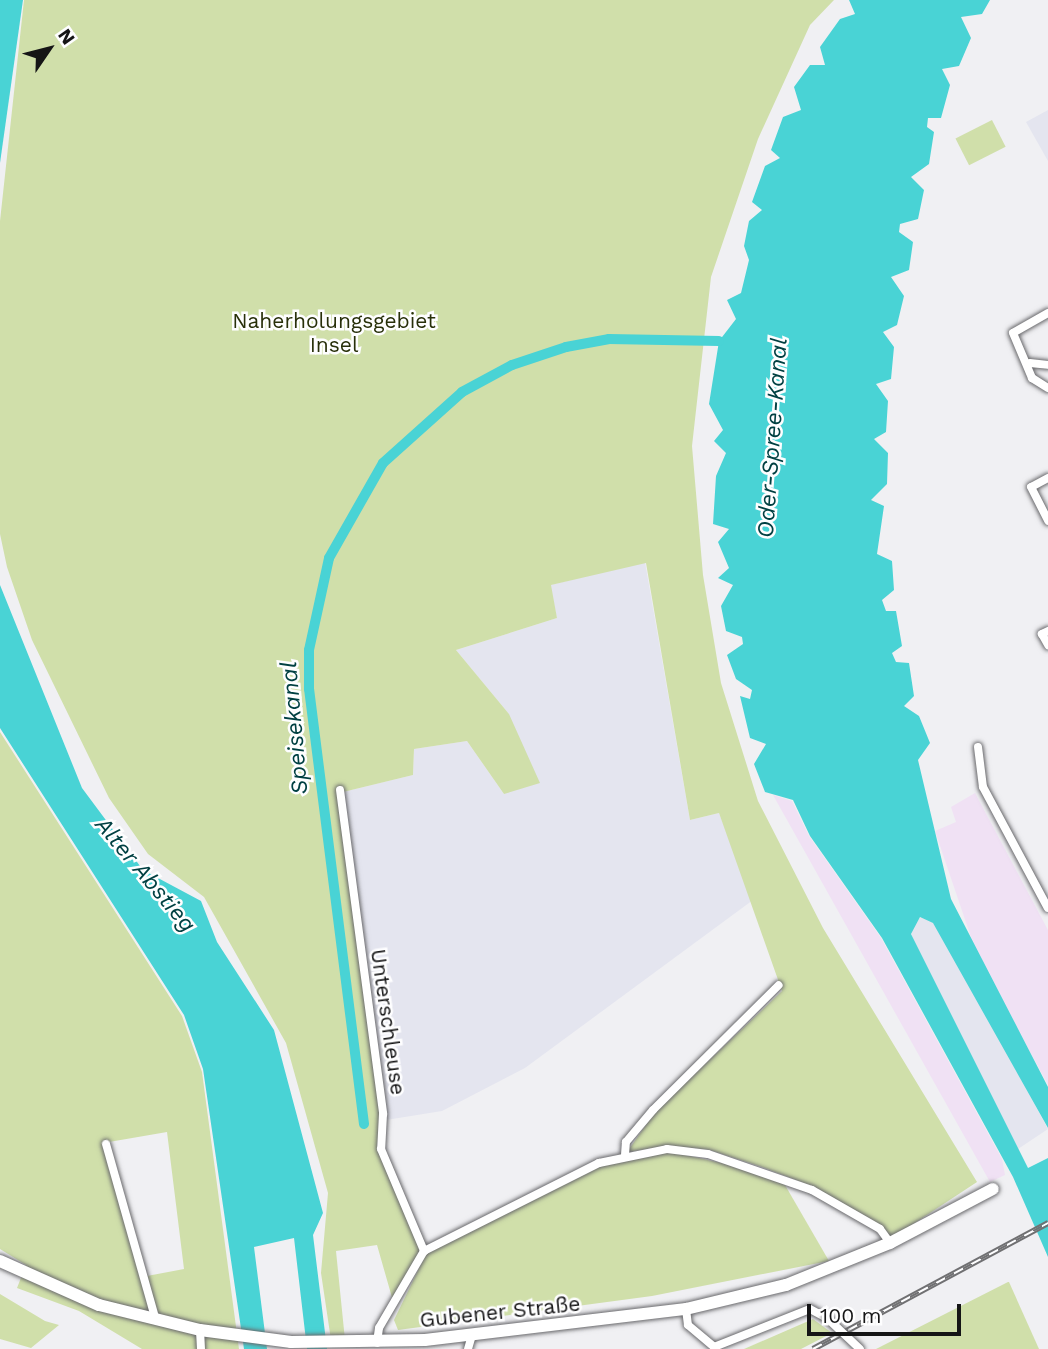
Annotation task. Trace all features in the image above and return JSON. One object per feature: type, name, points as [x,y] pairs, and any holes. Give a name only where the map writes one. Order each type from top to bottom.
[{"type":"main road","name":"Gubener Straße","points":[[0,1261],[99,1304],[200,1330],[334,1343],[377,1343],[472,1335],[687,1310],[786,1285],[890,1243],[993,1189]]},
{"type":"street","points":[[1048,313],[1013,333],[1030,363],[1039,387],[1048,388]]},
{"type":"street","points":[[1030,363],[1048,365]]},
{"type":"street","points":[[1047,518],[1031,487],[1048,478]]},
{"type":"street","points":[[1048,631],[1042,634],[1048,645]]},
{"type":"street","points":[[978,747],[983,787],[1048,908]]},
{"type":"street","name":"Unterschleuse","points":[[340,790],[383,1114],[381,1149],[424,1251]]},
{"type":"street","points":[[625,1155],[626,1142],[653,1110],[779,985]]},
{"type":"street","points":[[106,1144],[155,1317]]},
{"type":"street","points":[[377,1343],[379,1328],[424,1251],[625,1155],[667,1149],[763,1171],[862,1217],[890,1243]]},
{"type":"street","points":[[687,1310],[688,1325],[714,1347],[810,1310],[827,1318],[860,1349]]},
{"type":"street","points":[[200,1330],[201,1349]]},
{"type":"street","points":[[468,1349],[472,1335]]},
{"type":"shaded area","points":[[1048,110],[1048,161],[1026,122]]},
{"type":"shaded area","points":[[645,562],[690,820],[719,813],[753,900],[525,1068],[442,1111],[386,1120],[343,792],[413,775],[414,749],[467,741],[504,794],[509,714],[456,650],[557,618],[550,585]]},
{"type":"shaded area","points":[[975,793],[1048,930],[1048,1085],[976,952],[935,831],[956,822],[951,807]]},
{"type":"shaded area","points":[[773,795],[792,801],[809,836],[881,938],[1002,1159],[1005,1175],[990,1182]]},
{"type":"shaded area","points":[[921,917],[933,923],[950,948],[1048,1129],[1018,1149],[917,956],[910,928]]},
{"type":"green space","name":"Naherholungsgebiet Insel","points":[[24,0],[834,0],[810,25],[758,139],[711,277],[692,446],[703,575],[721,683],[758,801],[823,928],[977,1182],[892,1238],[812,1186],[710,1150],[668,1146],[627,1152],[655,1112],[782,991],[719,813],[690,820],[646,563],[551,585],[557,618],[456,650],[509,714],[540,783],[504,794],[467,741],[414,749],[413,775],[339,793],[381,1112],[378,1148],[422,1251],[393,1301],[377,1245],[336,1251],[345,1340],[331,1340],[321,1273],[328,1193],[286,1043],[204,897],[148,854],[109,798],[32,640],[7,567],[0,534],[0,221]]},
{"type":"green space","points":[[992,120],[1006,147],[969,165],[955,139]]},
{"type":"green space","points":[[0,732],[182,1016],[202,1072],[239,1349],[142,1349],[79,1311],[17,1288],[26,1265],[0,1249]],"holes":[[[167,1132],[184,1269],[147,1276],[109,1142]]]},
{"type":"green space","points":[[667,1151],[762,1172],[785,1185],[829,1261],[652,1296],[398,1330],[394,1320],[426,1254],[601,1165]]},
{"type":"green space","points":[[1008,1282],[1039,1349],[876,1349]]},
{"type":"green space","points":[[0,1294],[45,1321],[59,1325],[31,1348],[0,1339]]},
{"type":"green space","points":[[813,1319],[832,1333],[801,1349],[744,1349]]},
{"type":"water","points":[[0,0],[23,0],[0,163]]},
{"type":"water","name":"Oder-Spree-Kanal","points":[[849,0],[990,0],[982,14],[961,17],[971,38],[959,66],[942,69],[950,85],[941,118],[928,118],[927,127],[934,132],[929,164],[911,177],[924,190],[918,219],[900,224],[899,232],[913,242],[909,270],[891,277],[904,296],[897,325],[883,332],[894,347],[891,379],[876,384],[888,401],[886,432],[874,439],[888,453],[887,484],[871,500],[884,506],[877,554],[892,561],[894,590],[882,600],[886,611],[896,611],[902,646],[892,653],[896,662],[909,663],[914,696],[904,706],[919,716],[930,743],[918,760],[951,899],[1048,1087],[1048,1128],[933,923],[920,917],[911,934],[1028,1168],[1048,1158],[1048,1257],[1013,1177],[882,938],[810,836],[793,800],[765,792],[754,764],[766,744],[750,738],[740,696],[750,699],[752,690],[736,679],[727,655],[743,644],[742,637],[726,631],[721,606],[733,585],[718,578],[729,568],[718,542],[729,529],[713,524],[716,476],[726,453],[714,441],[723,430],[709,404],[719,341],[736,319],[727,300],[741,293],[749,260],[744,246],[749,221],[762,210],[752,202],[765,166],[780,158],[771,150],[783,117],[801,110],[794,87],[810,65],[825,65],[820,47],[840,19],[855,14]]},
{"type":"water","name":"Alter Abstieg","points":[[0,585],[82,788],[143,870],[201,901],[217,942],[274,1030],[323,1213],[313,1235],[327,1349],[307,1349],[294,1238],[254,1247],[267,1349],[244,1349],[203,1069],[184,1015],[0,728]]},
{"type":"waterway","name":"Speisekanal","points":[[364,1124],[309,689],[309,650],[329,558],[383,463],[462,392],[512,365],[566,347],[609,339],[719,341]]},
{"type":"railway","points":[[813,1349],[1048,1223]]}]
